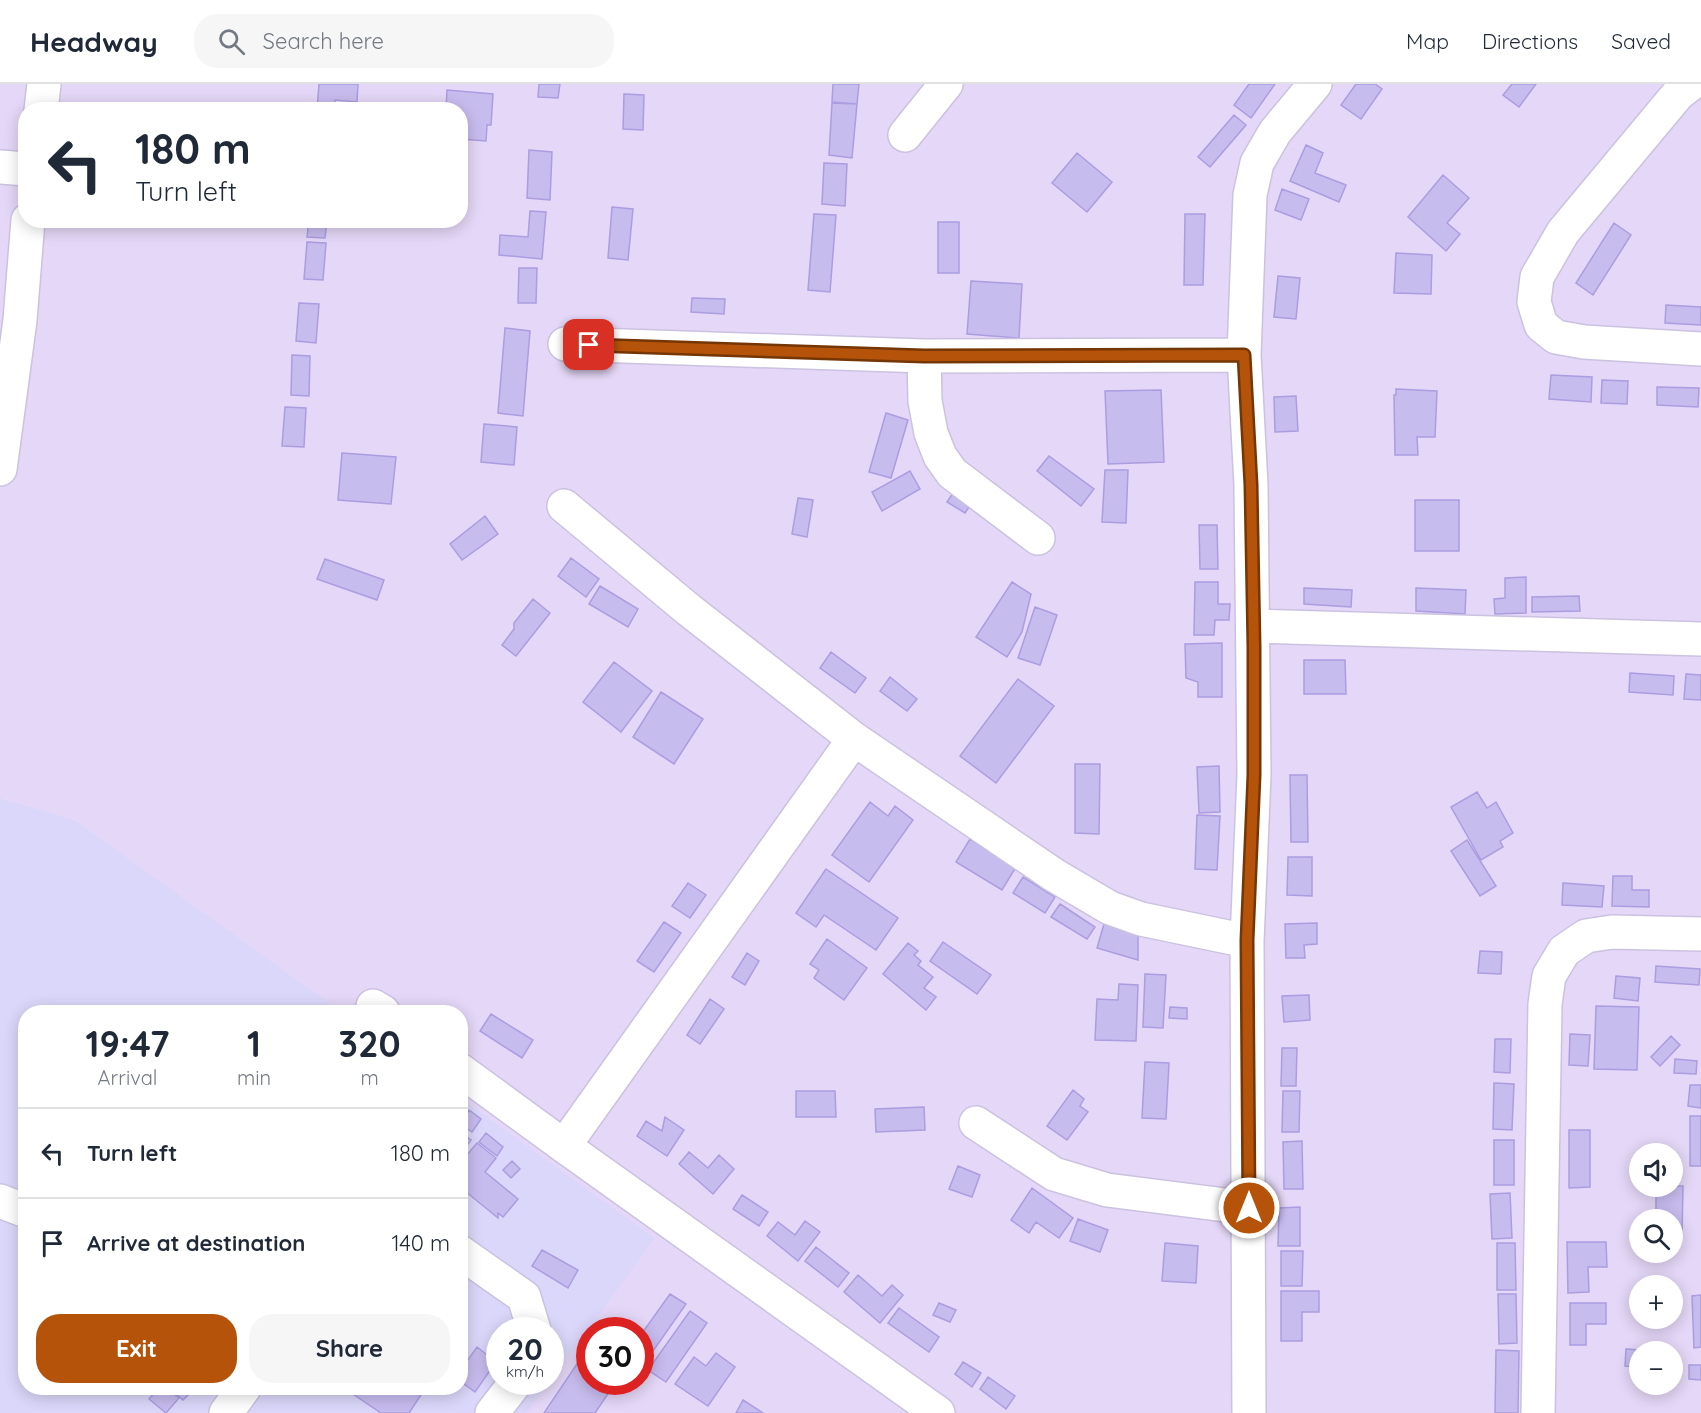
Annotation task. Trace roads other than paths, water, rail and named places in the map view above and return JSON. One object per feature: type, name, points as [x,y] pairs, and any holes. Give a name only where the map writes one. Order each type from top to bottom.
[{"type":"street","points":[[42,102],[44,84]]},
{"type":"street","points":[[905,135],[946,84]]},
{"type":"street","points":[[1249,1413],[1247,940],[1254,775],[1254,626],[1251,485],[1244,355],[1250,195],[1257,163],[1275,132],[1315,84]]},
{"type":"street","points":[[1691,84],[1678,94],[1563,232],[1537,277],[1534,302],[1541,325],[1556,337],[1584,342],[1701,349]]},
{"type":"street","points":[[0,167],[18,168]]},
{"type":"street","points":[[0,469],[20,320],[27,228]]},
{"type":"street","points":[[565,344],[924,356],[1244,355]]},
{"type":"street","points":[[924,356],[925,401],[931,433],[940,456],[952,473],[1038,538]]},
{"type":"street","points":[[564,506],[689,610],[854,739],[1020,854],[1110,908],[1141,919],[1247,940]]},
{"type":"street","points":[[1254,626],[1701,639]]},
{"type":"street","points":[[564,1146],[854,739]]},
{"type":"street","points":[[1538,1413],[1545,1004],[1549,976],[1564,951],[1586,936],[1612,932],[1701,934]]},
{"type":"street","points":[[468,1076],[939,1413]]},
{"type":"street","points":[[976,1123],[1054,1174],[1107,1190],[1249,1208]]},
{"type":"street","points":[[0,1201],[18,1208]]},
{"type":"street","points":[[468,1258],[524,1297],[530,1317]]},
{"type":"street","points":[[226,1413],[239,1395]]},
{"type":"street","points":[[492,1413],[506,1395]]}]
